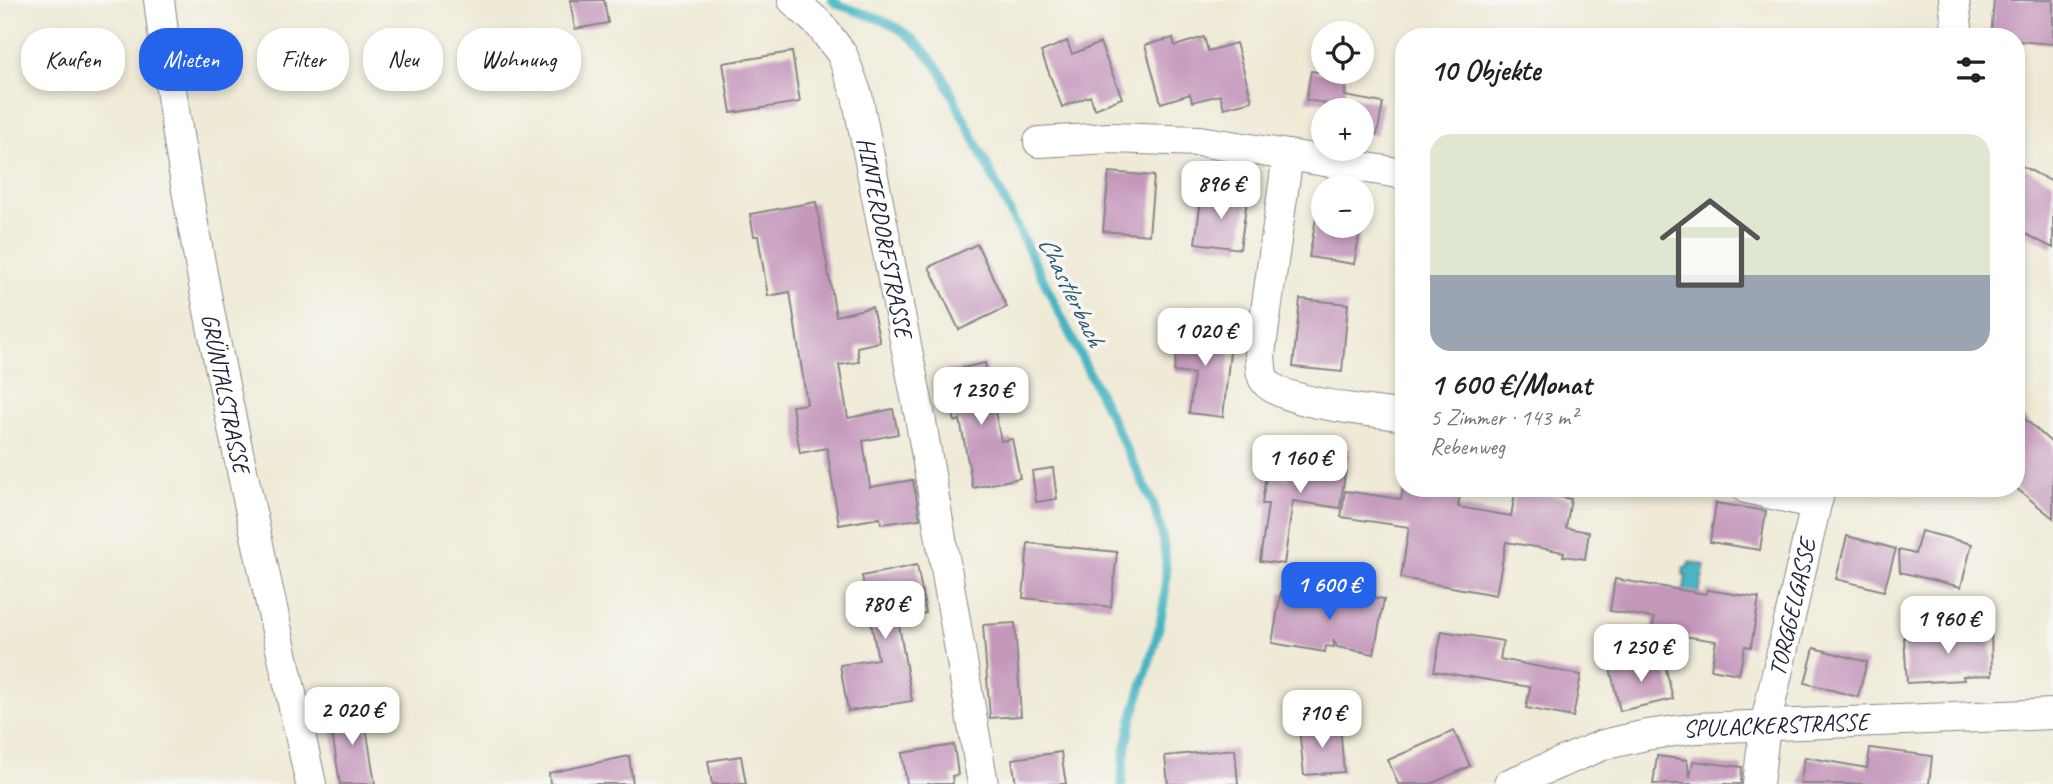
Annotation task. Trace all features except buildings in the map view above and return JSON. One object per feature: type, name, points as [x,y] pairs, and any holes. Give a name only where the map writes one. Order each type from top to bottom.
[{"type":"street","name":"GRÜNTALSTRASSE","points":[[159,0],[168,76],[199,253],[237,449],[311,784]]},
{"type":"street","name":"HINTERDORFSTRASSE","points":[[793,0],[824,11],[857,95],[921,422],[983,784]]},
{"type":"street","points":[[1954,0],[1957,28]]},
{"type":"street","points":[[1039,142],[1110,138],[1199,141],[1395,173]]},
{"type":"street","points":[[1288,155],[1260,354],[1265,381],[1277,392],[1297,399],[1395,415]]},
{"type":"street","name":"TORGGELGASSE","points":[[1758,784],[1765,726],[1819,497]]},
{"type":"street","name":"SPULACKERSTRASSE","points":[[1509,784],[1588,750],[1646,735],[1698,728],[2053,714]]},
{"type":"water","points":[[1689,562],[1705,565],[1698,598],[1683,595],[1686,576],[1683,575],[1684,567],[1688,567]]},
{"type":"waterway","name":"Chastlerbach","points":[[832,0],[898,28],[920,46],[942,74],[1153,503],[1166,558],[1164,604],[1129,732],[1122,784]]}]
